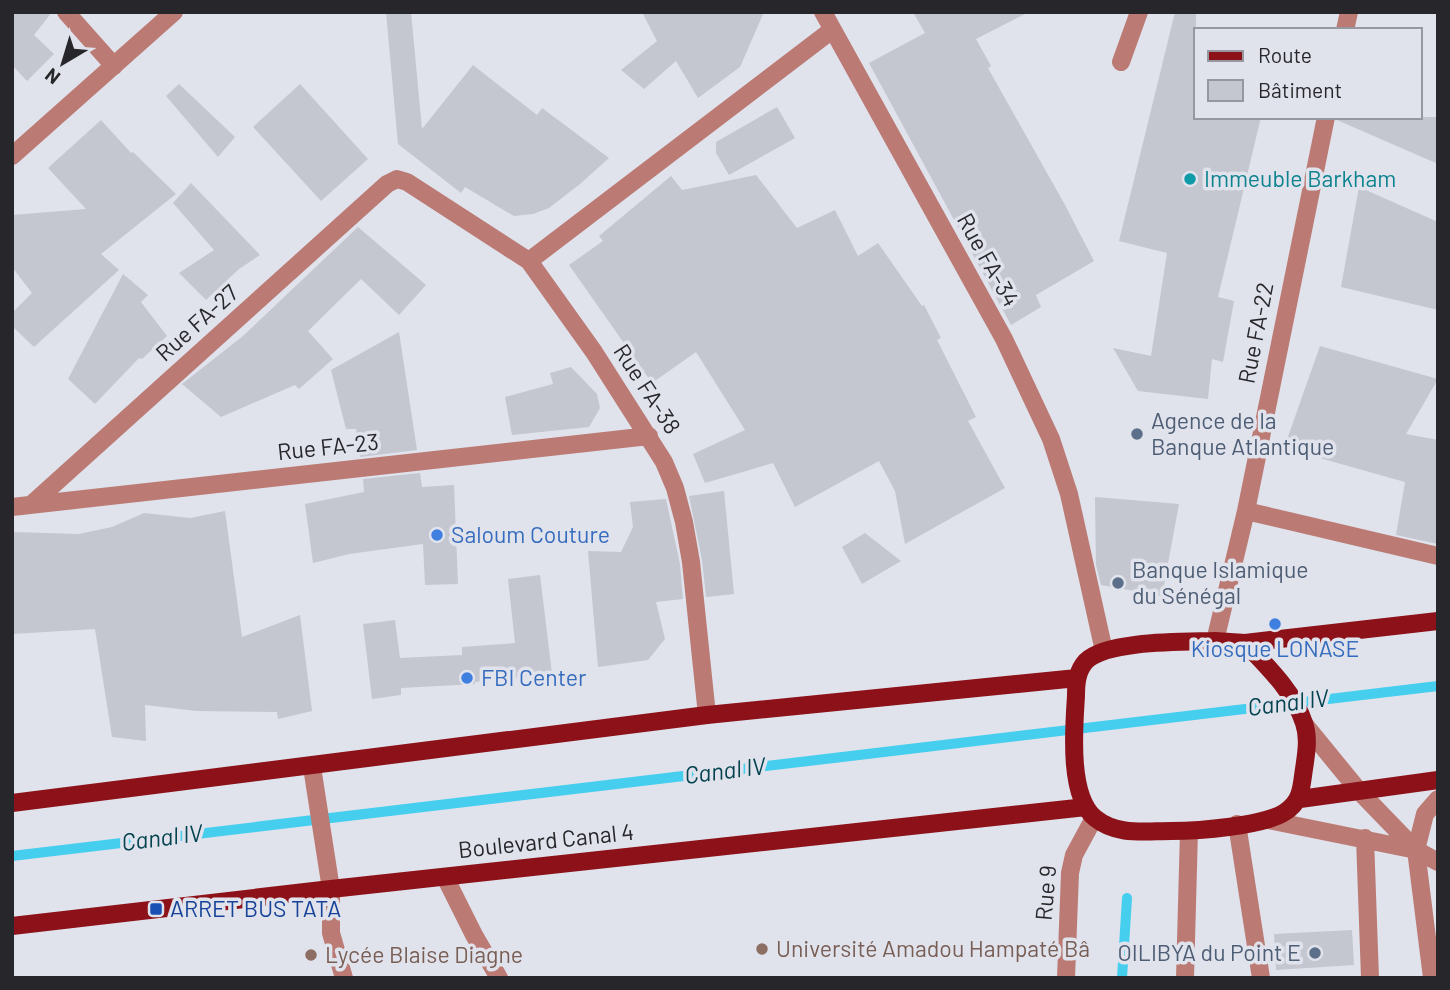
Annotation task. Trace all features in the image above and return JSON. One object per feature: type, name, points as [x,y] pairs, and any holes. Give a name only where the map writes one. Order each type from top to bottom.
[{"type":"main road","points":[[1438,621],[1245,643],[1216,641],[1148,644],[1104,651],[1087,661],[1077,678],[1073,740],[1076,774],[1090,812],[1124,831],[1189,831],[1268,820],[1285,813],[1300,799],[1438,780]]},
{"type":"main road","points":[[1245,643],[1267,666],[1291,698],[1305,724],[1307,750],[1300,799]]},
{"type":"main road","points":[[12,803],[706,715],[1077,678]]},
{"type":"main road","name":"Boulevard Canal 4","points":[[12,926],[331,888],[1090,812]]},
{"type":"street","points":[[66,12],[114,66]]},
{"type":"street","points":[[12,156],[174,12]]},
{"type":"street","name":"Rue FA-34","points":[[823,12],[1004,339],[1051,439],[1069,494],[1104,651]]},
{"type":"street","points":[[1121,62],[1139,12]]},
{"type":"street","points":[[529,261],[832,30]]},
{"type":"street","name":"Rue FA-22","points":[[1216,641],[1246,511],[1326,119]]},
{"type":"street","name":"Rue FA-38","points":[[397,179],[407,182],[529,261],[594,352],[664,461],[675,488],[691,562],[706,715]]},
{"type":"street","name":"Rue FA-27","points":[[32,504],[387,184],[397,179]]},
{"type":"street","name":"Rue FA-23","points":[[12,507],[649,436]]},
{"type":"street","points":[[1246,511],[1438,556]]},
{"type":"street","points":[[1305,724],[1359,791],[1416,850]]},
{"type":"street","points":[[312,767],[331,888],[331,933],[344,978]]},
{"type":"street","points":[[1432,978],[1416,850],[1425,814],[1438,799]]},
{"type":"street","name":"Rue 9","points":[[1066,978],[1070,873],[1090,812]]},
{"type":"street","points":[[1268,820],[1416,850],[1438,862]]},
{"type":"street","points":[[1237,824],[1261,978]]},
{"type":"street","points":[[1185,978],[1189,831]]},
{"type":"street","points":[[1365,838],[1370,978]]},
{"type":"street","points":[[445,877],[499,978]]},
{"type":"building","points":[[12,12],[52,12],[34,35],[54,54],[27,81],[12,65]]},
{"type":"building","points":[[386,12],[411,12],[422,129],[473,65],[537,115],[542,108],[609,158],[549,208],[533,214],[514,216],[465,187],[461,193],[398,144]]},
{"type":"building","points":[[642,12],[764,12],[740,67],[698,98],[676,61],[644,89],[621,70],[657,41]]},
{"type":"building","points":[[913,12],[1029,12],[976,39],[991,66],[988,68],[1094,261],[1036,295],[1041,307],[1011,325],[869,63],[925,33]]},
{"type":"building","name":"Immeuble Barkham","points":[[1175,12],[1196,12],[1194,119],[1261,119],[1218,297],[1234,301],[1223,362],[1212,359],[1208,399],[1138,391],[1113,348],[1151,356],[1167,253],[1119,241]]},
{"type":"building","points":[[179,84],[235,137],[218,157],[166,96]]},
{"type":"building","points":[[300,84],[368,159],[321,201],[253,127]]},
{"type":"building","points":[[777,107],[795,138],[729,175],[716,153],[716,142]]},
{"type":"building","points":[[1438,117],[1438,164],[1337,120]]},
{"type":"building","points":[[101,120],[131,153],[176,194],[101,254],[119,270],[34,347],[12,326],[12,313],[32,293],[12,267],[12,215],[86,209],[48,168]]},
{"type":"building","points":[[756,175],[797,228],[835,210],[858,256],[878,243],[922,306],[924,305],[941,338],[937,340],[976,417],[968,421],[1005,488],[905,544],[895,491],[879,461],[795,507],[773,463],[705,483],[693,454],[745,430],[696,352],[652,383],[569,265],[603,241],[599,236],[671,176],[682,190]]},
{"type":"building","points":[[191,183],[260,255],[239,269],[206,300],[179,273],[214,250],[173,203]]},
{"type":"building","points":[[1359,187],[1438,222],[1438,310],[1341,287]]},
{"type":"building","points":[[358,227],[426,285],[399,315],[361,279],[308,331],[333,359],[299,389],[295,385],[221,417],[182,384],[243,336]]},
{"type":"building","points":[[123,274],[148,295],[141,302],[167,336],[142,359],[139,358],[95,404],[68,379]]},
{"type":"building","points":[[399,332],[417,450],[360,457],[356,429],[346,429],[331,370]]},
{"type":"building","points":[[1320,346],[1438,379],[1406,434],[1438,440],[1438,544],[1396,535],[1405,482],[1284,448]]},
{"type":"building","points":[[571,367],[597,394],[600,408],[589,427],[512,435],[505,397],[553,384],[550,373]]},
{"type":"building","points":[[420,473],[422,487],[454,485],[458,584],[425,585],[423,544],[349,554],[313,563],[305,504],[364,492],[363,479]]},
{"type":"building","points":[[724,491],[734,594],[706,597],[702,560],[689,496]]},
{"type":"building","points":[[1095,497],[1179,504],[1162,596],[1101,585],[1096,565]]},
{"type":"building","points":[[666,499],[680,564],[683,599],[656,602],[665,639],[648,660],[598,667],[588,551],[621,552],[633,527],[630,502]]},
{"type":"building","points":[[225,511],[242,637],[300,615],[312,711],[278,719],[277,712],[197,711],[145,705],[146,741],[112,737],[95,629],[12,634],[12,532],[79,534],[112,527],[144,513],[190,518]]},
{"type":"building","points":[[865,533],[901,561],[862,584],[842,547]]},
{"type":"building","points":[[540,575],[552,674],[475,684],[401,688],[401,695],[372,699],[363,624],[395,620],[400,658],[462,655],[462,647],[515,643],[508,579]]},
{"type":"building","points":[[1352,930],[1354,965],[1276,970],[1274,934]]},
{"type":"waterway","name":"Canal IV","points":[[12,856],[1438,686]]},
{"type":"waterway","points":[[1122,978],[1127,898]]},
{"type":"place","name":"Immeuble Barkham","points":[[1190,179]]},
{"type":"place","name":"Agence de la Banque Atlantique","points":[[1137,434]]},
{"type":"place","name":"Saloum Couture","points":[[437,535]]},
{"type":"place","name":"Banque Islamique du Sénégal","points":[[1118,583]]},
{"type":"place","name":"Kiosque LONASE","points":[[1275,624]]},
{"type":"place","name":"FBI Center","points":[[467,678]]},
{"type":"place","name":"ARRET BUS TATA","points":[[156,909]]},
{"type":"place","name":"Université Amadou Hampaté Bâ","points":[[762,949]]},
{"type":"place","name":"OILIBYA du Point E","points":[[1315,953]]},
{"type":"place","name":"Lycée Blaise Diagne","points":[[311,955]]}]
